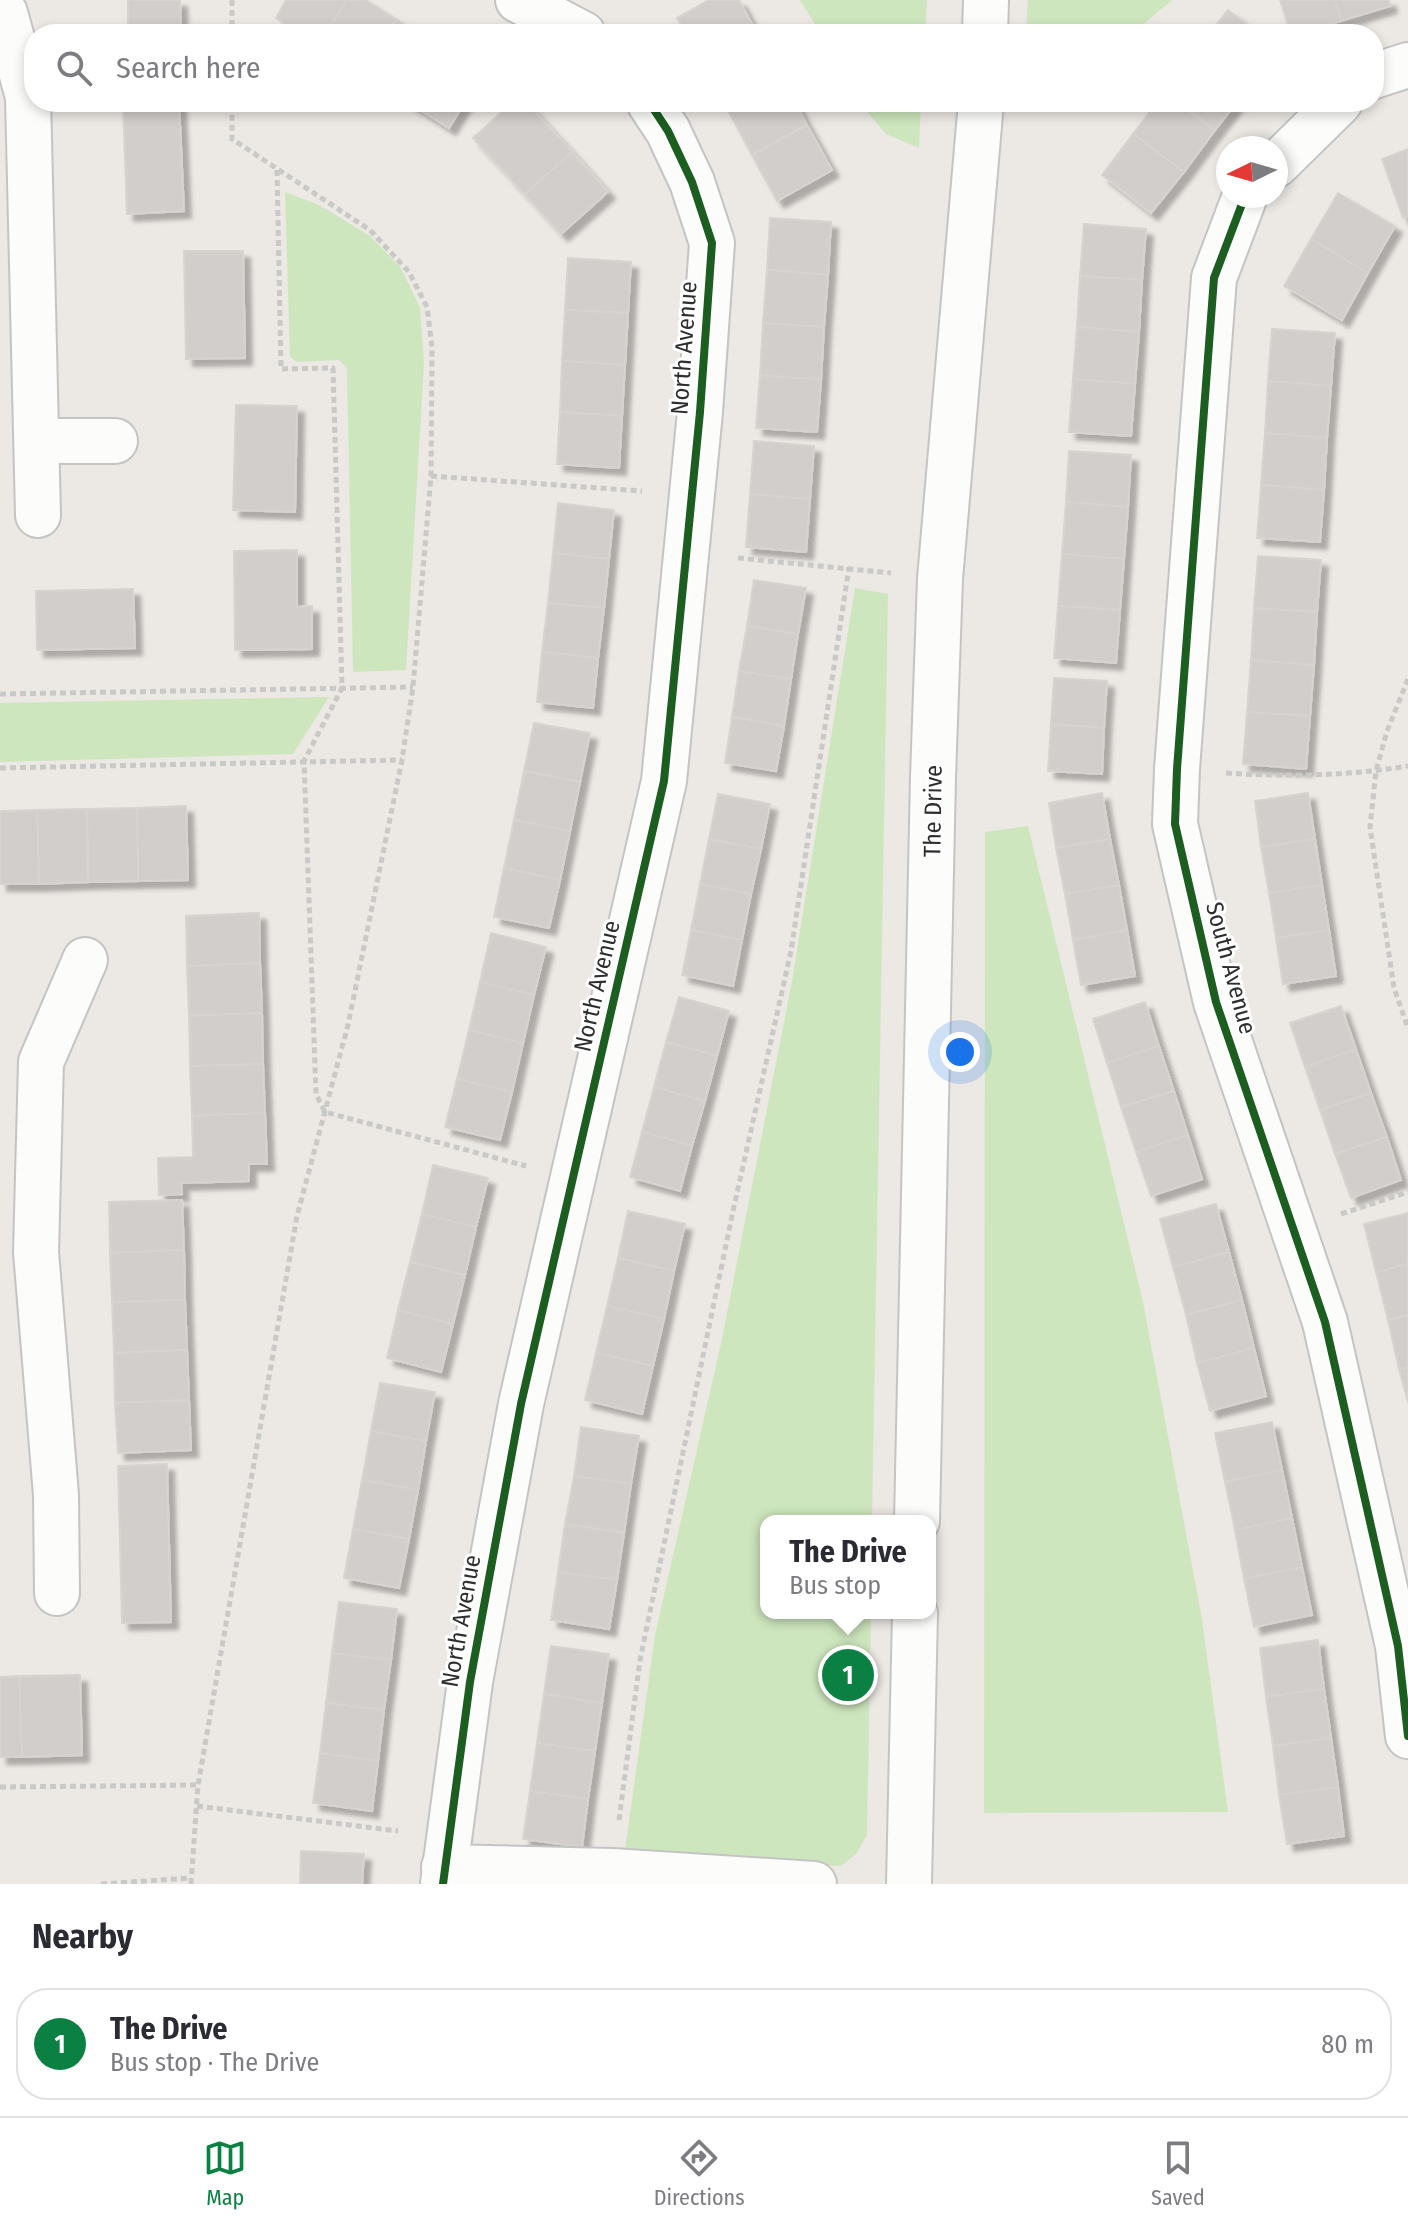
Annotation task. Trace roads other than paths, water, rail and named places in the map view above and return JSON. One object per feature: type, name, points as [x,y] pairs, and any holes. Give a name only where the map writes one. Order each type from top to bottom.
[{"type":"street","points":[[518,0],[564,24]]},
{"type":"street","points":[[985,24],[986,0]]},
{"type":"street","points":[[0,8],[5,13],[24,82]]},
{"type":"street","points":[[1384,73],[1408,65]]},
{"type":"street","points":[[28,112],[39,441],[38,515]]},
{"type":"street","name":"North Avenue","points":[[445,1863],[470,1682],[518,1420],[664,781],[712,243],[692,182],[656,112]]},
{"type":"street","name":"The Drive","points":[[917,1515],[940,579],[980,112]]},
{"type":"street","points":[[1288,153],[1330,112]]},
{"type":"street","name":"South Avenue","points":[[1240,208],[1214,278],[1175,824],[1216,1002],[1325,1322],[1395,1631],[1408,1736]]},
{"type":"street","points":[[39,441],[115,441]]},
{"type":"street","points":[[57,1593],[56,1495],[18,1253],[41,1062],[85,960]]},
{"type":"street","points":[[909,1884],[915,1619]]},
{"type":"street","points":[[445,1863],[814,1884]]},
{"type":"place","name":"The Drive","points":[[848,1675]]}]
